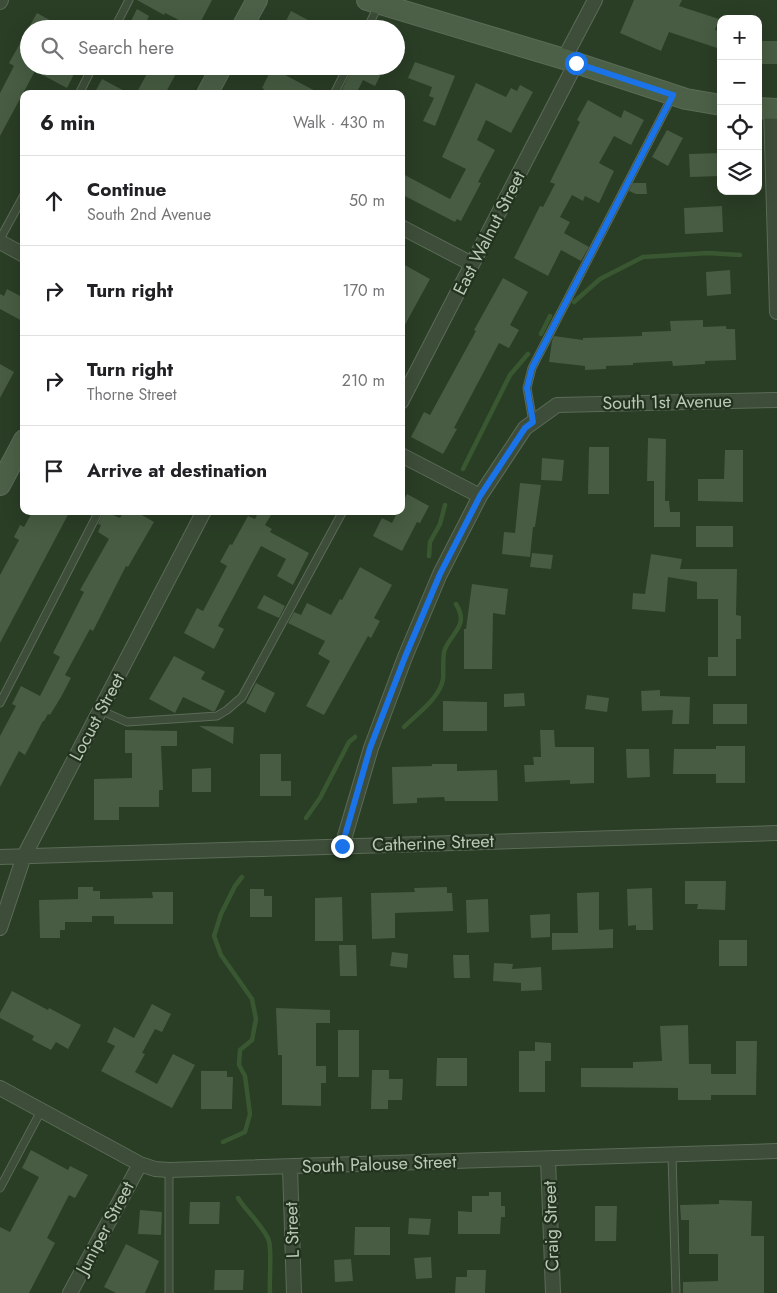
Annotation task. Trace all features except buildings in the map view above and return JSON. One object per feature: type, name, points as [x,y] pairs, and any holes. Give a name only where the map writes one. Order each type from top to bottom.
[{"type":"main road","points":[[247,20],[257,0]]},
{"type":"main road","points":[[373,2],[570,61],[673,95],[717,104]]},
{"type":"main road","points":[[209,90],[217,75]]},
{"type":"main road","points":[[0,484],[20,447]]},
{"type":"street","name":"East Walnut Street","points":[[405,394],[472,264],[570,61],[595,0]]},
{"type":"street","points":[[769,108],[777,312]]},
{"type":"street","points":[[405,229],[472,264]]},
{"type":"street","points":[[0,241],[20,253]]},
{"type":"street","name":"South 1st Avenue","points":[[533,422],[557,405],[777,400]]},
{"type":"street","points":[[342,846],[370,748],[440,574],[480,496],[525,428],[533,422]]},
{"type":"street","points":[[405,457],[480,496]]},
{"type":"street","name":"Locust Street","points":[[0,928],[24,856],[202,515]]},
{"type":"street","name":"Catherine Street","points":[[0,857],[777,833]]},
{"type":"street","name":"South Palouse Street","points":[[0,1088],[140,1164],[155,1169],[777,1151]]},
{"type":"street","name":"Craig Street","points":[[548,1158],[552,1293]]},
{"type":"street","name":"Juniper Street","points":[[70,1293],[140,1164]]},
{"type":"street","name":"L Street","points":[[290,1166],[294,1293]]},
{"type":"lane","points":[[119,20],[129,0]]},
{"type":"lane","points":[[369,20],[373,2]]},
{"type":"lane","points":[[81,90],[89,75]]},
{"type":"lane","points":[[336,90],[344,75]]},
{"type":"lane","points":[[533,422],[527,388],[532,368],[673,95]]},
{"type":"lane","points":[[0,241],[20,203]]},
{"type":"lane","points":[[0,703],[97,515]]},
{"type":"lane","points":[[100,710],[127,722],[216,716],[228,710],[242,696],[341,515]]},
{"type":"lane","points":[[0,1188],[41,1111]]},
{"type":"lane","points":[[672,1155],[676,1293]]},
{"type":"lane","points":[[169,1170],[169,1293]]},
{"type":"waterway","points":[[574,302],[600,279],[643,257],[708,253],[740,255]]},
{"type":"waterway","points":[[541,334],[550,316]]},
{"type":"waterway","points":[[463,469],[510,375],[528,354]]},
{"type":"waterway","points":[[429,556],[430,542],[440,524],[445,505]]},
{"type":"waterway","points":[[404,727],[433,699],[441,686],[444,652],[460,623],[460,611],[456,604]]},
{"type":"waterway","points":[[306,818],[320,798],[349,742],[355,737]]},
{"type":"waterway","points":[[223,1142],[245,1132],[250,1114],[245,1076],[239,1065],[240,1050],[252,1040],[256,1019],[252,999],[221,955],[214,936],[221,914],[235,886],[242,877]]},
{"type":"waterway","points":[[238,1198],[264,1231],[269,1241],[270,1293]]},
{"type":"route","points":[[342,846],[370,748],[440,574],[480,496],[525,428],[533,422],[527,388],[532,368],[673,95],[576,63]]}]
